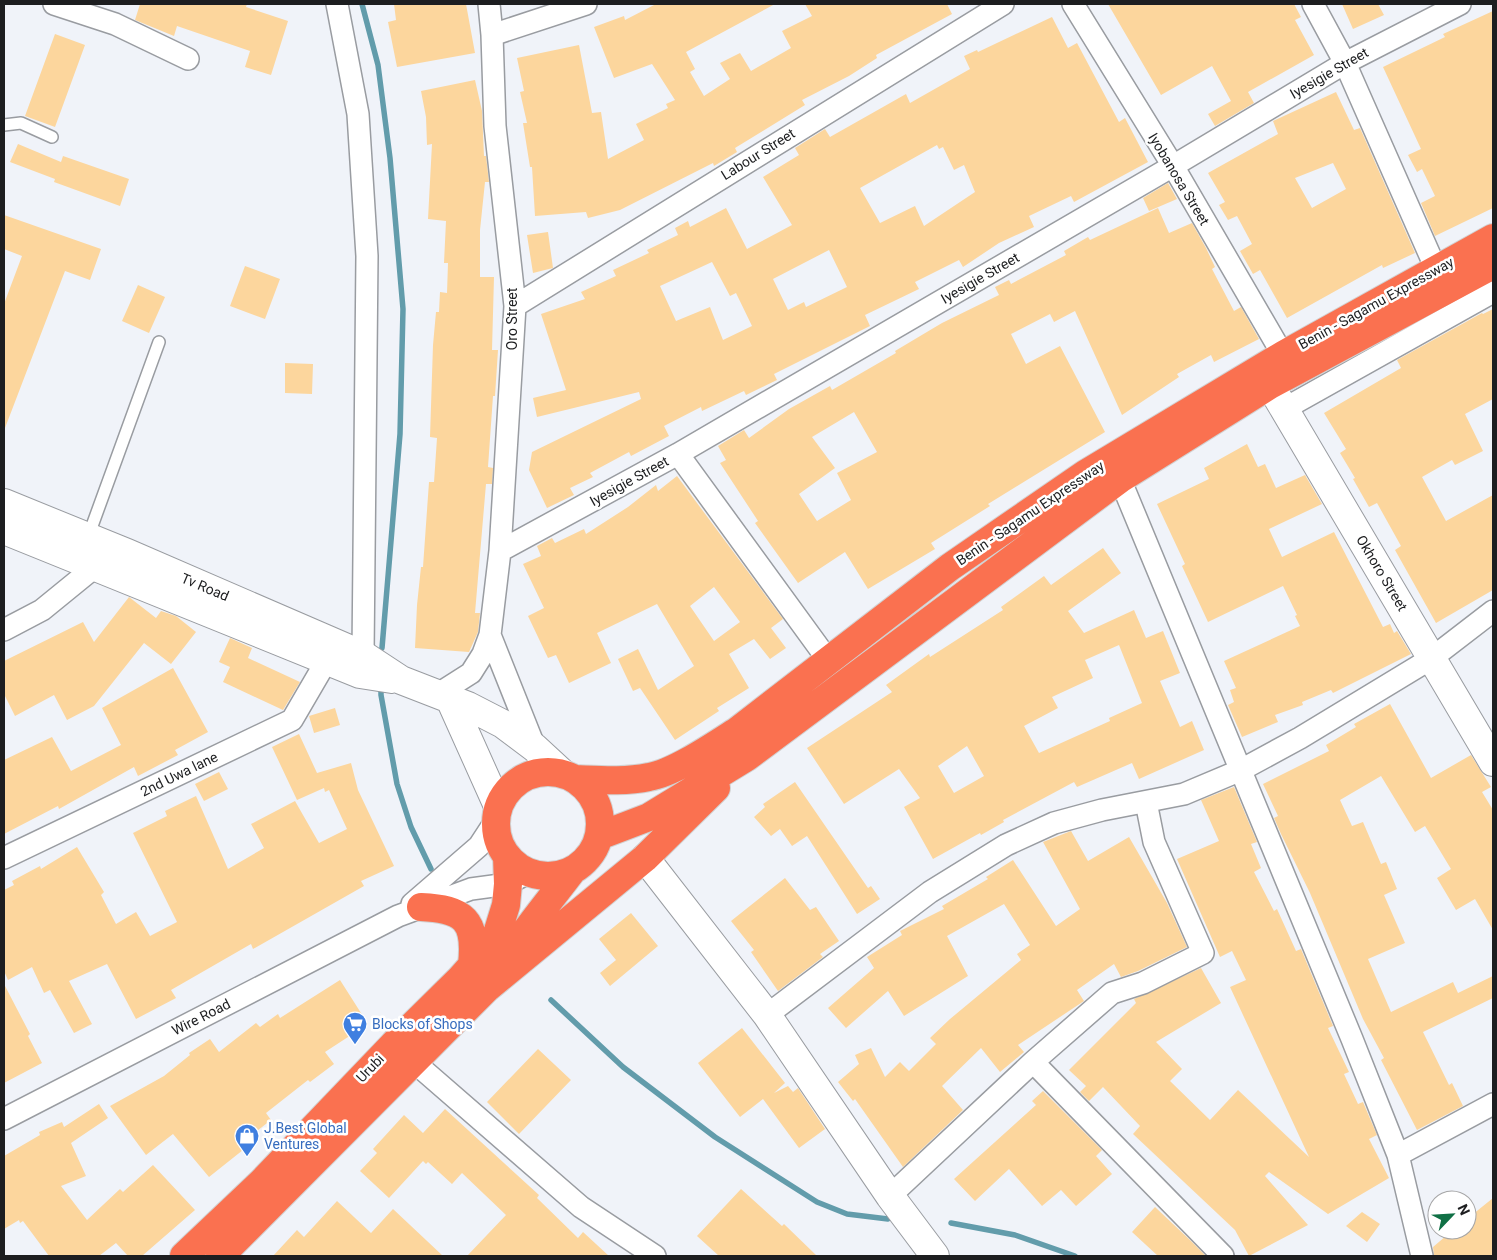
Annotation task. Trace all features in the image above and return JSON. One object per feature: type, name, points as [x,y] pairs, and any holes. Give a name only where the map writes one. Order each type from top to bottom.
[{"type":"highway","name":"Benin - Sagamu Expressway","points":[[568,776],[612,781],[651,777],[701,754],[738,731],[950,567],[1085,474],[1283,355],[1493,238]]},
{"type":"highway","points":[[599,836],[649,817],[747,757],[1120,479],[1270,385],[1493,265]]},
{"type":"highway","points":[[486,989],[645,858],[747,757]]},
{"type":"highway","points":[[486,989],[522,934],[572,871],[584,862],[593,850],[599,836],[600,820],[597,804],[588,790],[568,776],[541,771],[523,777],[508,790],[497,813]]},
{"type":"highway","name":"Urubi","points":[[184,1256],[261,1183],[472,965],[497,934],[518,878],[500,845],[497,813]]},
{"type":"highway","points":[[518,878],[557,875],[572,871]]},
{"type":"highway","points":[[410,911],[445,908],[458,914],[467,924],[472,936],[474,949],[472,965]]},
{"type":"highway","name":"Urubi","points":[[220,1256],[486,989]]},
{"type":"street","points":[[54,4],[115,24],[188,58]]},
{"type":"street","points":[[337,4],[358,114],[367,256],[364,654]]},
{"type":"street","name":"Oro Street","points":[[444,696],[471,672],[483,654],[490,636],[500,551],[515,306],[495,126],[489,4]]},
{"type":"street","points":[[492,35],[586,4]]},
{"type":"street","name":"Labour Street","points":[[515,306],[1003,4]]},
{"type":"street","name":"Iyobanosa Street","points":[[1073,4],[1173,166],[1283,355]]},
{"type":"street","points":[[1313,4],[1345,63],[1436,269]]},
{"type":"street","name":"Iyesigie Street","points":[[500,551],[678,454],[1173,166],[1345,63],[1460,4]]},
{"type":"street","points":[[1284,409],[1493,292]]},
{"type":"street","name":"Okhoro Street","points":[[1270,385],[1493,762]]},
{"type":"street","points":[[678,454],[828,660]]},
{"type":"street","points":[[1120,479],[1398,1155],[1422,1256]]},
{"type":"street","name":"Tv Road","points":[[4,503],[364,654],[401,680]]},
{"type":"street","name":"Tv Road","points":[[4,530],[360,674],[401,680],[444,696],[503,724],[536,748],[568,776]]},
{"type":"street","points":[[4,630],[42,610],[96,566]]},
{"type":"street","points":[[767,1015],[930,892],[1006,845],[1054,823],[1184,794],[1241,770],[1300,738],[1432,658],[1493,612]]},
{"type":"street","name":"Oro Street","points":[[490,636],[536,748]]},
{"type":"street","name":"2nd Uwa lane","points":[[4,858],[292,720],[327,660]]},
{"type":"street","points":[[444,696],[497,813]]},
{"type":"street","points":[[890,1196],[1033,1062],[1112,992],[1143,983],[1202,953],[1154,842],[1146,802]]},
{"type":"street","name":"Wire Road","points":[[410,911],[479,846],[497,813]]},
{"type":"street","points":[[645,858],[767,1015],[890,1196],[936,1256]]},
{"type":"street","name":"Wire Road","points":[[4,1119],[410,911],[471,889],[518,878]]},
{"type":"street","points":[[414,1062],[581,1207],[652,1255]]},
{"type":"street","points":[[1033,1062],[1223,1256]]},
{"type":"street","points":[[1398,1155],[1493,1104]]},
{"type":"lane","points":[[4,125],[21,123],[52,137]]},
{"type":"lane","points":[[88,537],[159,342]]},
{"type":"building","points":[[140,4],[247,4],[246,7],[288,21],[271,75],[245,67],[250,51],[177,26],[174,36],[135,20]]},
{"type":"building","points":[[394,4],[466,4],[475,53],[397,67],[388,22],[396,20]]},
{"type":"building","points":[[656,4],[775,4],[686,52],[695,69],[690,72],[704,96],[730,79],[720,63],[740,53],[751,71],[791,48],[782,31],[812,16],[805,4],[947,4],[952,14],[876,55],[877,58],[849,76],[802,100],[805,105],[735,148],[737,152],[714,166],[713,163],[620,210],[588,218],[586,212],[535,216],[532,167],[530,167],[523,123],[527,123],[520,92],[524,91],[517,58],[579,45],[592,113],[601,112],[608,159],[644,140],[636,124],[668,108],[666,104],[675,100],[652,64],[614,78],[594,27],[624,16],[625,20]]},
{"type":"building","points":[[1108,4],[1294,4],[1301,17],[1295,20],[1314,55],[1248,92],[1254,103],[1215,126],[1208,114],[1231,101],[1212,66],[1161,95]]},
{"type":"building","points":[[1342,4],[1378,4],[1384,15],[1353,29]]},
{"type":"building","points":[[1493,11],[1493,208],[1435,236],[1421,203],[1435,196],[1422,169],[1417,172],[1408,155],[1421,149],[1383,67],[1445,37],[1443,34]]},
{"type":"building","points":[[1052,17],[1068,48],[1077,43],[1119,122],[1125,118],[1148,162],[1074,202],[1071,196],[1029,216],[1034,227],[999,243],[963,267],[959,260],[915,282],[919,289],[865,315],[870,326],[774,374],[777,380],[746,395],[744,391],[702,411],[701,407],[664,426],[669,436],[631,456],[629,452],[590,473],[593,477],[570,488],[574,495],[547,508],[529,470],[532,452],[641,399],[639,392],[537,417],[533,398],[566,390],[541,314],[585,299],[581,292],[616,276],[613,270],[649,253],[647,250],[678,235],[675,228],[688,221],[690,227],[726,208],[747,249],[792,225],[763,177],[799,155],[795,148],[825,129],[830,137],[906,94],[910,103],[970,69],[964,56],[977,50],[978,52]],"holes":[[[937,145],[939,149],[943,147],[954,170],[964,165],[975,192],[924,226],[915,206],[880,223],[860,188]],[[829,250],[847,287],[806,307],[804,302],[788,310],[773,279]],[[712,262],[730,296],[736,293],[752,326],[723,340],[710,307],[676,321],[660,286]]]},
{"type":"building","points":[[55,34],[85,45],[55,127],[25,116]]},
{"type":"building","points":[[475,80],[482,111],[484,156],[486,156],[489,182],[485,182],[480,230],[480,277],[494,277],[492,350],[498,350],[488,467],[493,468],[492,484],[486,484],[475,613],[480,613],[478,632],[469,652],[415,648],[417,605],[421,567],[423,567],[429,482],[434,482],[437,438],[430,437],[433,345],[436,312],[439,312],[440,292],[447,293],[448,263],[444,263],[446,221],[428,219],[432,144],[427,145],[426,117],[421,91]]},
{"type":"building","points":[[1336,92],[1354,130],[1360,128],[1415,253],[1383,268],[1382,265],[1287,318],[1260,270],[1253,274],[1240,251],[1252,244],[1237,216],[1228,220],[1219,205],[1225,202],[1208,173],[1278,134],[1273,121]],"holes":[[[1333,163],[1346,189],[1312,208],[1295,178]]]},
{"type":"building","points":[[18,144],[61,162],[63,156],[129,179],[120,206],[54,182],[55,179],[10,162]]},
{"type":"building","points":[[1168,183],[1177,199],[1149,211],[1143,198]]},
{"type":"building","points":[[1158,208],[1169,233],[1192,223],[1206,248],[1215,267],[1212,269],[1234,311],[1241,307],[1259,339],[1214,362],[1211,355],[1177,374],[1179,377],[1122,415],[1075,311],[1054,322],[1050,314],[1011,334],[1026,364],[1060,346],[1105,432],[988,504],[990,506],[931,543],[935,549],[868,589],[845,552],[798,583],[755,523],[758,521],[720,463],[726,460],[718,446],[744,430],[749,438],[789,409],[830,386],[832,390],[896,353],[895,351],[942,323],[999,295],[995,287],[1009,280],[1011,284],[1066,255],[1064,251],[1088,237],[1090,240]],"holes":[[[854,412],[877,452],[837,473],[851,500],[817,521],[799,494],[835,468],[812,437]]]},
{"type":"building","points":[[4,215],[101,249],[90,280],[65,271],[5,428],[4,304],[22,256],[4,249]]},
{"type":"building","points":[[548,232],[553,268],[533,273],[527,235]]},
{"type":"building","points":[[245,266],[280,279],[265,319],[230,306]]},
{"type":"building","points":[[138,285],[165,297],[149,333],[122,321]]},
{"type":"building","points":[[1493,309],[1493,399],[1465,414],[1483,451],[1455,465],[1452,460],[1422,477],[1446,521],[1493,495],[1493,590],[1436,623],[1395,550],[1401,546],[1377,503],[1369,507],[1353,479],[1355,478],[1340,453],[1346,449],[1324,413],[1401,368],[1397,360],[1482,313]]},
{"type":"building","points":[[285,363],[313,364],[312,394],[285,393]]},
{"type":"building","points":[[1247,444],[1258,467],[1265,464],[1276,488],[1305,475],[1322,504],[1269,529],[1282,557],[1334,532],[1383,627],[1390,624],[1394,633],[1397,631],[1411,654],[1333,693],[1331,690],[1302,702],[1303,705],[1275,715],[1278,722],[1242,737],[1228,705],[1234,702],[1230,690],[1236,688],[1224,661],[1300,626],[1295,616],[1297,615],[1283,586],[1208,622],[1182,566],[1185,564],[1157,504],[1209,479],[1204,468]]},
{"type":"building","points":[[677,476],[783,619],[771,628],[786,648],[770,659],[754,639],[729,654],[749,688],[717,708],[719,711],[675,740],[640,688],[633,691],[618,659],[638,649],[658,690],[694,666],[657,604],[597,633],[611,663],[569,683],[556,655],[548,658],[528,616],[544,608],[523,564],[541,556],[537,546],[552,538],[555,543],[584,529],[586,534],[628,507],[656,485],[658,491]],"holes":[[[714,587],[740,622],[714,641],[690,606]]]},
{"type":"building","points":[[1103,548],[1121,573],[1068,611],[1084,633],[1134,610],[1146,638],[1163,631],[1180,673],[1160,681],[1180,727],[1192,721],[1204,750],[1139,779],[1132,763],[1077,787],[1074,782],[1003,820],[1004,822],[981,835],[980,833],[933,859],[904,807],[920,798],[899,769],[844,804],[807,748],[892,692],[886,685],[929,654],[930,657],[1003,610],[1001,607],[1044,576],[1051,585]],"holes":[[[1119,645],[1142,703],[1109,718],[1110,721],[1039,753],[1024,726],[1058,708],[1052,697],[1093,678],[1085,660]],[[967,746],[984,776],[954,793],[938,766]]]},
{"type":"building","points":[[129,597],[156,618],[161,611],[176,616],[196,632],[171,664],[144,643],[94,706],[67,720],[54,695],[15,716],[4,694],[4,661],[83,622],[94,642]]},
{"type":"building","points":[[230,638],[252,648],[248,658],[300,682],[283,710],[223,682],[230,667],[219,662]]},
{"type":"building","points":[[173,668],[208,732],[175,750],[178,755],[138,776],[134,767],[59,809],[58,806],[4,834],[4,760],[52,737],[71,771],[121,745],[102,708]]},
{"type":"building","points":[[1390,704],[1431,778],[1471,755],[1491,787],[1482,792],[1493,810],[1493,930],[1475,899],[1456,910],[1437,878],[1451,869],[1425,826],[1415,832],[1381,776],[1340,800],[1352,826],[1363,822],[1381,864],[1386,862],[1397,889],[1384,895],[1405,943],[1368,959],[1391,1012],[1453,982],[1458,993],[1493,976],[1493,998],[1423,1032],[1449,1085],[1452,1083],[1463,1106],[1417,1130],[1381,1060],[1384,1058],[1363,1019],[1310,893],[1281,834],[1274,818],[1278,816],[1263,784],[1329,751],[1326,745],[1356,727],[1354,724]]},
{"type":"building","points":[[335,708],[340,725],[314,733],[309,716]]},
{"type":"building","points":[[299,734],[317,773],[351,763],[358,790],[394,866],[361,881],[364,886],[253,949],[251,944],[171,990],[176,998],[136,1019],[107,964],[69,981],[92,1024],[74,1033],[50,990],[44,993],[32,967],[8,980],[4,971],[4,890],[14,885],[12,881],[40,866],[41,869],[77,847],[104,892],[101,895],[116,924],[136,912],[150,936],[177,922],[133,833],[167,816],[165,811],[196,796],[228,869],[264,848],[251,824],[295,801],[319,843],[347,829],[329,790],[325,792],[324,788],[297,800],[272,747]]},
{"type":"building","points":[[219,772],[228,789],[204,801],[195,784]]},
{"type":"building","points":[[795,782],[868,888],[871,886],[880,899],[857,914],[807,836],[792,846],[780,829],[771,836],[754,817],[765,807],[763,804]]},
{"type":"building","points":[[1234,787],[1257,842],[1251,844],[1261,868],[1254,872],[1274,911],[1277,909],[1296,951],[1301,949],[1333,1026],[1328,1028],[1349,1072],[1344,1074],[1358,1104],[1363,1102],[1377,1135],[1369,1139],[1389,1178],[1328,1214],[1269,1172],[1265,1176],[1308,1225],[1249,1256],[1235,1230],[1133,1134],[1140,1126],[1103,1087],[1089,1101],[1080,1092],[1086,1086],[1069,1070],[1136,1003],[1134,999],[1201,968],[1221,1003],[1156,1042],[1182,1069],[1170,1081],[1210,1120],[1238,1090],[1309,1157],[1230,987],[1246,980],[1232,951],[1220,957],[1177,859],[1219,841],[1201,800]]},
{"type":"building","points":[[1071,831],[1088,861],[1129,837],[1167,903],[1187,947],[1138,971],[1121,977],[1114,964],[1077,990],[1084,1001],[1018,1045],[1024,1052],[1000,1072],[981,1048],[942,1086],[963,1110],[903,1167],[855,1099],[853,1101],[838,1082],[859,1064],[855,1055],[871,1048],[885,1077],[900,1062],[909,1071],[936,1044],[930,1038],[1021,960],[1017,954],[1030,945],[1004,904],[947,936],[968,976],[904,1016],[888,991],[846,1028],[828,1008],[874,968],[867,957],[902,935],[900,931],[944,909],[942,906],[988,879],[986,877],[1013,860],[1056,926],[1080,909],[1043,842]]},
{"type":"building","points":[[785,878],[810,910],[816,907],[839,941],[820,954],[823,957],[778,991],[751,952],[754,950],[731,921]]},
{"type":"building","points":[[631,913],[658,946],[610,986],[600,973],[616,960],[599,939]]},
{"type":"building","points":[[340,980],[368,1024],[325,1052],[334,1064],[310,1082],[308,1080],[266,1113],[271,1120],[244,1141],[248,1146],[209,1177],[173,1134],[146,1155],[110,1106],[164,1076],[190,1055],[189,1053],[210,1039],[219,1052],[256,1023],[260,1027],[278,1014],[280,1018]]},
{"type":"building","points":[[4,984],[30,1034],[28,1036],[42,1063],[4,1083]]},
{"type":"building","points":[[742,1028],[785,1083],[774,1093],[788,1086],[793,1092],[798,1088],[825,1129],[799,1148],[763,1099],[740,1117],[698,1063]]},
{"type":"building","points":[[538,1049],[571,1080],[519,1134],[487,1102]]},
{"type":"building","points":[[1043,1091],[1102,1150],[1096,1156],[1112,1174],[1076,1206],[1061,1190],[1042,1206],[1009,1169],[975,1201],[954,1179],[1036,1105],[1032,1101]]},
{"type":"building","points":[[99,1104],[108,1118],[71,1143],[86,1176],[61,1186],[87,1220],[120,1189],[123,1192],[153,1165],[195,1210],[142,1256],[128,1256],[116,1243],[99,1256],[49,1256],[23,1221],[20,1223],[19,1220],[4,1229],[4,1156],[40,1135],[39,1132],[62,1122],[64,1127]]},
{"type":"building","points":[[445,1109],[539,1195],[537,1198],[578,1238],[583,1232],[609,1256],[467,1256],[506,1215],[462,1173],[452,1184],[428,1162],[426,1164],[423,1161],[389,1198],[360,1171],[377,1153],[373,1149],[404,1115],[423,1133]]},
{"type":"building","points":[[741,1189],[782,1226],[784,1224],[817,1256],[719,1256],[697,1236]]},
{"type":"building","points":[[1493,1198],[1493,1256],[1434,1256],[1433,1247],[1441,1240],[1477,1240],[1477,1211]]},
{"type":"building","points":[[337,1201],[371,1233],[393,1209],[443,1256],[273,1256],[297,1230],[304,1237]]},
{"type":"building","points":[[1155,1207],[1206,1256],[1158,1256],[1132,1232]]},
{"type":"building","points":[[1362,1212],[1380,1224],[1367,1242],[1346,1226]]},
{"type":"waterway","points":[[362,4],[378,65],[390,158],[403,309],[400,434],[382,648]]},
{"type":"waterway","points":[[381,684],[381,695],[397,784],[411,827],[431,869]]},
{"type":"waterway","points":[[551,1000],[623,1067],[715,1137],[817,1202],[847,1214],[888,1219]]},
{"type":"waterway","points":[[951,1223],[1015,1235],[1075,1256]]},
{"type":"place","name":"Blocks of Shops","points":[[355,1045]]},
{"type":"place","name":"J.Best Global Ventures","points":[[247,1157]]}]
